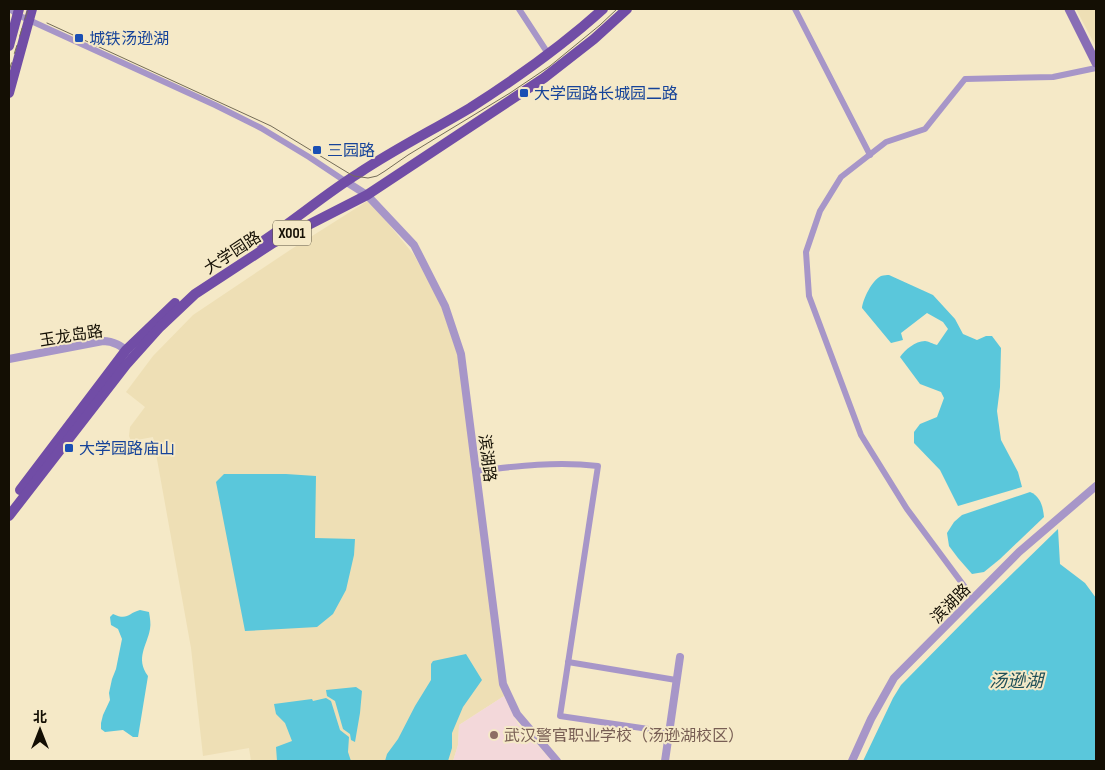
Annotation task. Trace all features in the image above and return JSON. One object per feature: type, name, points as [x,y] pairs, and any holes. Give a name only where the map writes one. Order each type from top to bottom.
[{"type":"main road","points":[[9,93],[32,9]]},
{"type":"main road","name":"大学园路","points":[[9,516],[153,323],[192,288],[269,237],[345,181],[470,108],[549,55],[604,9]]},
{"type":"main road","name":"大学园路","points":[[9,505],[130,353],[195,294],[273,242],[367,195],[544,78],[594,39],[627,9]]},
{"type":"main road","points":[[1069,9],[1096,63]]},
{"type":"main road","points":[[9,46],[16,11]]},
{"type":"street","points":[[519,9],[549,55]]},
{"type":"street","points":[[795,9],[870,154]]},
{"type":"street","points":[[16,11],[29,20],[261,128],[345,181]]},
{"type":"street","points":[[973,598],[907,509],[861,435],[809,296],[806,252],[820,211],[841,177],[886,142],[925,128],[965,79],[1053,77],[1096,68]]},
{"type":"street","name":"滨湖路","points":[[345,181],[367,195],[414,245],[446,306],[461,354],[503,684],[517,714],[557,761]]},
{"type":"street","name":"玉龙岛路","points":[[9,359],[102,341],[110,341],[130,353]]},
{"type":"street","points":[[476,471],[526,465],[577,464],[598,466],[560,716],[669,732]]},
{"type":"street","name":"滨湖路","points":[[852,761],[871,719],[894,678],[1020,552],[1096,486]]},
{"type":"street","points":[[665,761],[680,657]]},
{"type":"street","points":[[568,662],[676,680]]},
{"type":"shaded area","points":[[1076,9],[1096,9],[1096,47]]},
{"type":"shaded area","points":[[369,200],[414,255],[440,302],[460,363],[504,696],[459,725],[458,745],[453,761],[251,761],[249,748],[203,756],[191,648],[153,437],[131,441],[129,436],[130,427],[145,407],[126,392],[153,356],[193,315]]},
{"type":"shaded area","name":"武汉警官职业学校（汤逊湖校区）","points":[[504,696],[518,724],[552,761],[453,761],[458,745],[459,725]]},
{"type":"water","points":[[889,275],[933,295],[955,319],[963,334],[977,340],[986,336],[992,336],[1001,348],[997,411],[1001,440],[1018,472],[1022,487],[958,506],[940,470],[914,443],[914,432],[920,424],[937,417],[944,398],[941,392],[920,384],[900,357],[907,349],[921,341],[937,345],[948,329],[943,322],[927,313],[901,333],[903,340],[891,343],[862,308],[866,295],[874,281],[881,276]]},
{"type":"water","points":[[224,474],[316,476],[315,538],[355,539],[354,555],[346,590],[333,614],[317,627],[245,631],[216,482]]},
{"type":"water","points":[[1030,492],[1040,502],[1044,517],[984,572],[972,574],[949,546],[947,533],[954,522],[962,515]]},
{"type":"water","name":"汤逊湖","points":[[1058,529],[1060,564],[1085,583],[1096,598],[1096,761],[863,761],[901,685]]},
{"type":"water","points":[[140,610],[149,612],[150,619],[150,629],[142,658],[144,670],[148,676],[138,737],[133,737],[123,730],[105,732],[101,729],[101,723],[110,700],[109,693],[122,639],[118,629],[111,625],[110,617],[113,614],[125,617]]},
{"type":"water","points":[[466,654],[482,680],[463,707],[452,733],[452,748],[448,761],[385,761],[387,754],[398,739],[431,680],[431,664],[433,661]]},
{"type":"water","points":[[356,687],[362,691],[355,742],[351,740],[350,734],[343,729],[335,701],[327,696],[326,690]]},
{"type":"water","points":[[326,698],[331,701],[340,730],[349,737],[348,752],[351,761],[277,761],[276,747],[292,741],[285,723],[276,714],[274,704]]},
{"type":"tram line","points":[[47,23],[271,126],[350,174],[368,178],[377,176],[550,66],[617,9]]},
{"type":"railway","points":[[9,71],[28,9]]},
{"type":"place","name":"城铁汤逊湖","points":[[79,38]]},
{"type":"place","name":"大学园路长城园二路","points":[[524,93]]},
{"type":"place","name":"三园路","points":[[317,150]]},
{"type":"place","name":"大学园路庙山","points":[[69,448]]},
{"type":"place","name":"武汉警官职业学校（汤逊湖校区）","points":[[494,735]]}]
